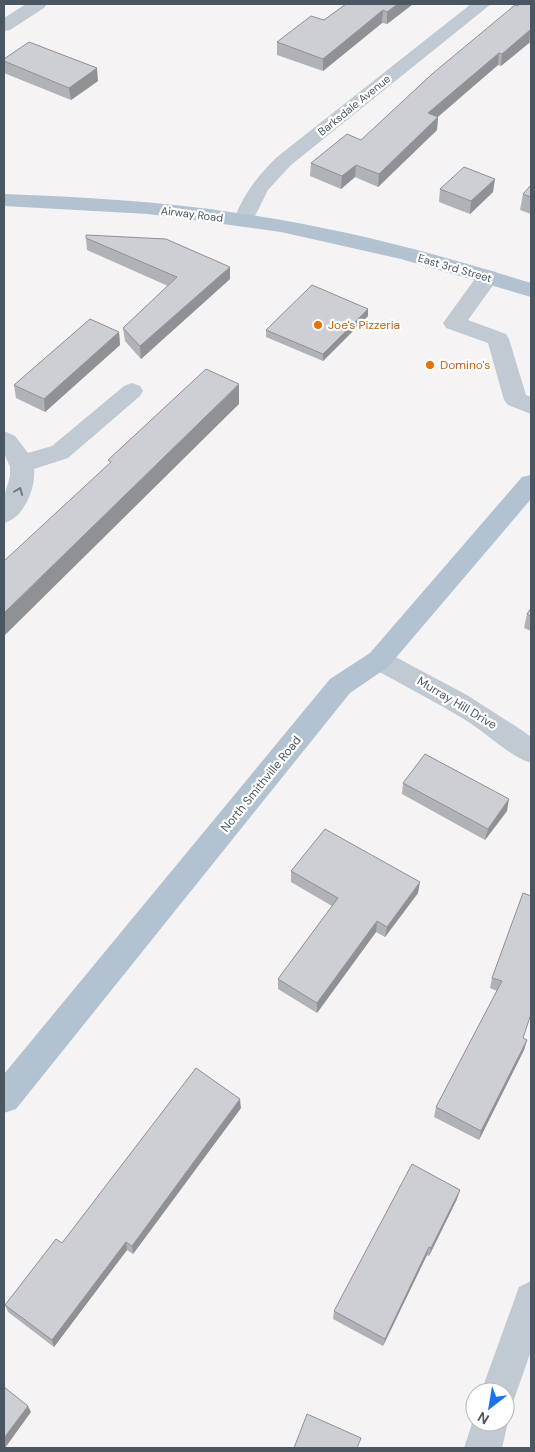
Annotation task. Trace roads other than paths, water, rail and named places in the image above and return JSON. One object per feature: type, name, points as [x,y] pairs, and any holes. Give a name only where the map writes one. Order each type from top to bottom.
[{"type":"main road","name":"Airway Road","points":[[4,200],[79,202],[196,213],[244,220],[378,247]]},
{"type":"main road","name":"East 3rd Street","points":[[378,247],[531,290]]},
{"type":"main road","name":"North Smithville Road","points":[[4,1098],[340,686],[379,660],[531,483]]},
{"type":"street","points":[[4,26],[38,4]]},
{"type":"street","name":"Barksdale Avenue","points":[[244,220],[251,199],[264,180],[284,161],[482,4]]},
{"type":"street","points":[[488,277],[454,323],[498,339],[516,400],[531,406]]},
{"type":"street","points":[[21,463],[38,460],[60,452],[132,391]]},
{"type":"street","points":[[4,439],[20,458],[23,482],[16,501],[4,514]]},
{"type":"street","name":"Murray Hill Drive","points":[[379,660],[416,679],[511,736],[531,752]]},
{"type":"street","points":[[502,1382],[531,1299]]},
{"type":"street","points":[[483,1448],[487,1432]]},
{"type":"place","name":"Joe's Pizzeria","points":[[318,325]]},
{"type":"place","name":"Domino's","points":[[430,365]]}]
